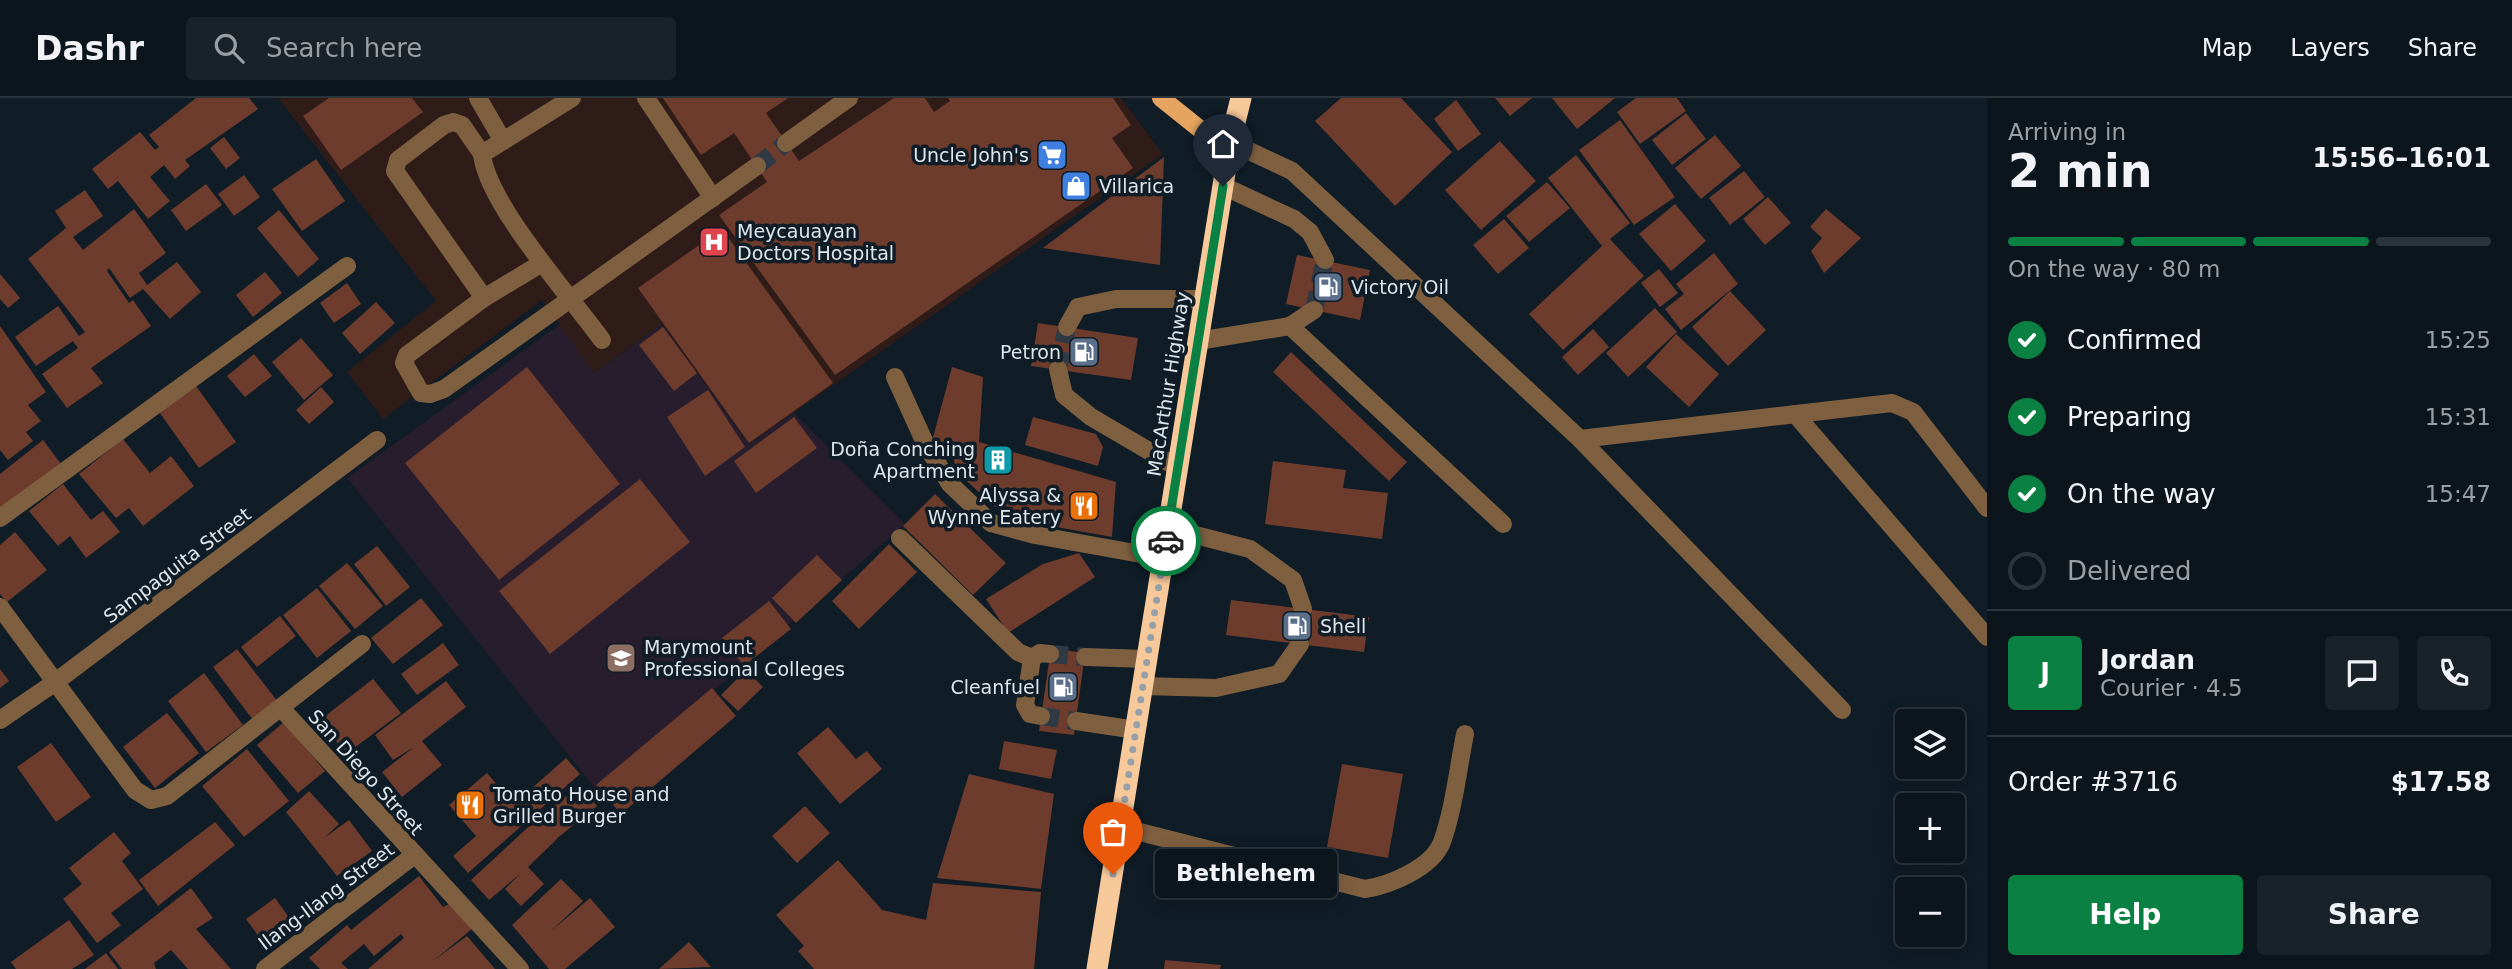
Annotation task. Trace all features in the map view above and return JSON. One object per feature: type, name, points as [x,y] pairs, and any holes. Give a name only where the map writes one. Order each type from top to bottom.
[{"type":"highway","name":"MacArthur Highway","points":[[1097,969],[1230,142],[1242,98]]},
{"type":"main road","points":[[1161,98],[1201,130],[1230,142]]},
{"type":"street","points":[[478,98],[503,141]]},
{"type":"street","points":[[482,154],[572,98]]},
{"type":"street","points":[[646,98],[713,198]]},
{"type":"street","points":[[786,143],[849,98]]},
{"type":"street","points":[[484,299],[395,171],[398,160],[444,125],[453,122],[462,125],[482,154],[489,181],[542,262],[602,340]]},
{"type":"street","points":[[1230,142],[1292,171],[1580,439],[1842,710]]},
{"type":"street","points":[[542,262],[484,299],[407,355],[404,363],[421,393],[430,394],[444,389],[757,166]]},
{"type":"street","points":[[1223,186],[1294,219],[1310,232],[1325,260]]},
{"type":"street","points":[[0,518],[347,266]]},
{"type":"street","points":[[1067,327],[1078,307],[1116,299],[1205,299]]},
{"type":"street","points":[[1198,341],[1290,326],[1314,310]]},
{"type":"street","points":[[1290,326],[1503,524]]},
{"type":"street","points":[[1058,369],[1064,394],[1091,417],[1178,468]]},
{"type":"street","points":[[895,377],[925,443],[950,484],[991,523],[1035,535],[1163,558]]},
{"type":"street","points":[[1580,439],[1892,404],[1913,412],[1987,508]]},
{"type":"street","points":[[1795,414],[1987,637]]},
{"type":"street","name":"Sampaguita Street","points":[[0,720],[54,683],[377,440]]},
{"type":"street","points":[[1168,528],[1250,549],[1293,580],[1303,609]]},
{"type":"street","points":[[900,538],[1018,652],[1041,656],[1025,705],[1030,714],[1041,716]]},
{"type":"street","name":"San Diego Street","points":[[0,607],[135,790],[151,800],[167,796],[281,708],[520,969]]},
{"type":"street","points":[[281,708],[362,644]]},
{"type":"street","points":[[1142,686],[1216,688],[1279,674],[1300,644]]},
{"type":"street","points":[[1085,657],[1147,659]]},
{"type":"street","points":[[1076,721],[1136,730]]},
{"type":"street","points":[[1120,827],[1365,889],[1383,886],[1425,862],[1441,844],[1465,734]]},
{"type":"street","name":"Ilang-Ilang Street","points":[[265,969],[414,856]]},
{"type":"shaded area","name":"Meycauayan Doctors Hospital","points":[[278,98],[1121,98],[1163,154],[749,444],[662,324],[594,373],[542,300],[383,419],[347,372],[436,301]]},
{"type":"shaded area","name":"Marymount Professional Colleges","points":[[560,324],[594,373],[662,324],[749,444],[794,413],[905,524],[598,792],[347,478]]},
{"type":"building","points":[[196,98],[249,98],[258,109],[185,160],[190,166],[175,179],[164,165],[150,177],[170,201],[148,219],[118,181],[108,189],[92,169],[140,132],[155,150],[159,147],[149,135]]},
{"type":"building","points":[[329,98],[412,98],[423,112],[341,170],[303,116]]},
{"type":"building","points":[[663,98],[788,98],[766,113],[799,161],[894,98],[925,98],[934,112],[950,101],[948,98],[1113,98],[1131,125],[1112,138],[1133,168],[835,375],[719,215],[767,182],[734,133],[701,155]]},
{"type":"building","points":[[1341,98],[1401,98],[1452,152],[1395,206],[1315,121]]},
{"type":"building","points":[[1495,98],[1532,98],[1510,116]]},
{"type":"building","points":[[1552,98],[1615,98],[1577,129]]},
{"type":"building","points":[[1636,98],[1677,98],[1686,111],[1640,144],[1617,112]]},
{"type":"building","points":[[1456,100],[1481,134],[1458,151],[1434,119]]},
{"type":"building","points":[[1686,113],[1706,139],[1672,165],[1652,140]]},
{"type":"building","points":[[1620,120],[1675,197],[1634,225],[1579,150]]},
{"type":"building","points":[[1715,135],[1741,166],[1701,199],[1675,168]]},
{"type":"building","points":[[224,137],[240,158],[226,169],[210,148]]},
{"type":"building","points":[[1500,141],[1536,181],[1481,230],[1445,190]]},
{"type":"building","points":[[1576,155],[1630,223],[1610,239],[1644,276],[1563,350],[1529,314],[1602,246],[1548,178]]},
{"type":"building","points":[[1164,157],[1160,265],[1043,248]]},
{"type":"building","points":[[316,159],[345,201],[302,231],[272,189]]},
{"type":"building","points":[[1744,171],[1765,197],[1730,225],[1709,198]]},
{"type":"building","points":[[244,175],[260,197],[234,216],[218,194]]},
{"type":"building","points":[[1547,182],[1570,208],[1529,242],[1506,216]]},
{"type":"building","points":[[206,184],[222,205],[186,231],[171,210]]},
{"type":"building","points":[[85,190],[103,216],[73,237],[83,250],[134,209],[166,253],[139,273],[147,285],[177,262],[201,292],[170,319],[143,289],[130,298],[109,268],[107,271],[129,303],[133,300],[151,326],[91,368],[103,383],[67,408],[42,374],[78,348],[73,341],[36,366],[15,337],[58,306],[79,336],[85,332],[28,259],[66,228],[55,211]]},
{"type":"building","points":[[1768,197],[1791,223],[1765,245],[1743,219]]},
{"type":"building","points":[[1675,204],[1706,241],[1671,271],[1639,234]]},
{"type":"building","points":[[1826,209],[1861,238],[1824,273],[1811,251],[1822,238],[1810,227]]},
{"type":"building","points":[[279,210],[319,259],[298,277],[257,228]]},
{"type":"building","points":[[1504,219],[1529,248],[1498,274],[1473,245]]},
{"type":"building","points":[[722,229],[833,383],[749,443],[638,288]]},
{"type":"building","points":[[1714,253],[1738,284],[1681,330],[1665,309],[1684,294],[1676,284]]},
{"type":"building","name":"Victory Oil","points":[[1297,255],[1370,270],[1360,320],[1286,304]]},
{"type":"building","points":[[1659,269],[1678,293],[1660,307],[1641,283]]},
{"type":"building","points":[[265,272],[282,293],[253,317],[236,295]]},
{"type":"building","points":[[0,274],[20,298],[8,308],[0,299]]},
{"type":"building","points":[[347,283],[361,304],[334,323],[320,303]]},
{"type":"building","points":[[1730,291],[1766,330],[1728,366],[1692,327]]},
{"type":"building","points":[[376,302],[395,323],[360,354],[342,333]]},
{"type":"building","points":[[1655,308],[1677,332],[1628,377],[1606,353]]},
{"type":"building","name":"Petron","points":[[1038,323],[1138,338],[1131,380],[1031,366]]},
{"type":"building","points":[[0,326],[46,392],[28,405],[41,421],[26,432],[33,441],[8,460],[0,450]]},
{"type":"building","points":[[663,327],[697,373],[674,391],[639,345]]},
{"type":"building","points":[[1593,329],[1609,347],[1578,375],[1562,357]]},
{"type":"building","points":[[1676,334],[1719,374],[1689,407],[1646,367]]},
{"type":"building","points":[[301,338],[333,375],[304,400],[272,362]]},
{"type":"building","points":[[1291,352],[1407,462],[1389,481],[1273,372]]},
{"type":"building","points":[[254,354],[272,376],[245,397],[227,376]]},
{"type":"building","points":[[527,367],[620,484],[499,580],[405,463]]},
{"type":"building","name":"Doña Conching Apartment","points":[[952,367],[983,377],[979,442],[1116,482],[1112,537],[1007,518],[957,472],[951,449],[932,441]]},
{"type":"building","points":[[194,383],[236,442],[199,468],[157,409]]},
{"type":"building","points":[[321,387],[334,402],[309,424],[296,410]]},
{"type":"building","points":[[708,390],[745,447],[705,476],[667,417]]},
{"type":"building","points":[[794,417],[817,448],[756,493],[734,461]]},
{"type":"building","points":[[1033,417],[1096,434],[1103,447],[1098,466],[1025,445]]},
{"type":"building","points":[[123,439],[150,473],[171,456],[194,486],[143,526],[129,508],[116,518],[79,474]]},
{"type":"building","points":[[43,440],[61,464],[0,511],[0,474]]},
{"type":"building","points":[[1273,461],[1346,470],[1343,488],[1388,493],[1382,539],[1265,524]]},
{"type":"building","points":[[640,479],[690,542],[550,654],[499,591]]},
{"type":"building","points":[[63,484],[91,520],[103,511],[120,532],[86,558],[70,536],[58,546],[29,511]]},
{"type":"building","points":[[935,494],[1006,563],[973,595],[903,526]]},
{"type":"building","points":[[15,532],[47,570],[7,602],[0,594],[0,545]]},
{"type":"building","points":[[889,544],[917,572],[859,629],[832,601]]},
{"type":"building","points":[[377,546],[410,587],[386,606],[354,564]]},
{"type":"building","points":[[1079,553],[1095,577],[1008,633],[986,599],[1043,564]]},
{"type":"building","points":[[817,555],[842,580],[796,623],[772,598]]},
{"type":"building","points":[[347,563],[383,606],[355,629],[319,586]]},
{"type":"building","points":[[317,588],[351,631],[317,658],[283,615]]},
{"type":"building","points":[[421,598],[443,625],[393,664],[371,638]]},
{"type":"building","name":"Shell","points":[[1231,600],[1369,617],[1364,652],[1226,635]]},
{"type":"building","points":[[769,601],[791,629],[744,666],[722,638]]},
{"type":"building","points":[[280,616],[296,636],[257,667],[241,647]]},
{"type":"building","points":[[443,643],[459,665],[417,695],[401,674]]},
{"type":"building","name":"Cleanfuel","points":[[1051,648],[1085,653],[1074,735],[1039,731]]},
{"type":"building","points":[[237,649],[278,702],[253,720],[213,667]]},
{"type":"building","points":[[0,669],[9,681],[0,688]]},
{"type":"building","points":[[746,670],[763,687],[738,711],[721,695]]},
{"type":"building","points":[[204,673],[243,725],[206,752],[168,701]]},
{"type":"building","points":[[373,679],[401,713],[346,754],[320,720]]},
{"type":"building","points":[[446,681],[466,707],[422,741],[442,765],[402,797],[382,772],[414,747],[393,760],[375,735]]},
{"type":"building","points":[[712,688],[736,716],[621,814],[596,785]]},
{"type":"building","points":[[167,713],[199,753],[155,788],[123,747]]},
{"type":"building","points":[[284,722],[325,771],[298,793],[257,745]]},
{"type":"building","points":[[828,727],[856,759],[867,751],[882,769],[840,804],[797,753]]},
{"type":"building","points":[[1004,741],[1057,750],[1051,779],[999,769]]},
{"type":"building","points":[[51,743],[91,797],[56,822],[17,767]]},
{"type":"building","points":[[247,749],[289,801],[244,837],[202,786]]},
{"type":"building","points":[[566,758],[580,774],[468,873],[453,856],[476,836],[449,805],[487,773],[514,804]]},
{"type":"building","points":[[1342,764],[1403,774],[1388,858],[1327,847]]},
{"type":"building","points":[[969,774],[1054,794],[1041,889],[937,878]]},
{"type":"building","points":[[581,785],[597,806],[555,840],[558,838],[528,867],[544,884],[521,906],[505,889],[521,873],[489,900],[471,880],[538,818]]},
{"type":"building","points":[[309,791],[339,824],[324,838],[349,820],[372,851],[337,876],[286,812]]},
{"type":"building","points":[[805,806],[830,833],[797,863],[772,836]]},
{"type":"building","points":[[215,822],[235,845],[158,906],[139,880]]},
{"type":"building","points":[[114,832],[131,853],[122,861],[143,889],[111,913],[121,925],[97,943],[63,899],[82,884],[69,868]]},
{"type":"building","points":[[838,860],[882,910],[926,920],[933,883],[1041,892],[1034,969],[814,969],[798,951],[804,946],[776,915]]},
{"type":"building","points":[[419,876],[443,907],[451,903],[472,929],[433,961],[467,936],[495,969],[368,969],[404,938],[401,934],[374,956],[364,944],[341,963],[348,969],[320,969],[309,958],[347,925],[351,930]]},
{"type":"building","points":[[561,879],[583,901],[550,932],[590,898],[615,927],[565,969],[549,969],[512,925]]},
{"type":"building","points":[[191,888],[213,918],[196,929],[231,969],[188,969],[171,950],[154,963],[156,969],[122,969],[109,952]]},
{"type":"building","points":[[275,898],[293,923],[265,945],[246,919]]},
{"type":"building","points":[[69,920],[94,955],[72,969],[16,969],[11,962]]},
{"type":"building","points":[[689,942],[711,967],[659,969]]},
{"type":"building","points":[[106,953],[118,969],[85,969]]},
{"type":"building","points":[[1165,960],[1221,965],[1220,969],[1164,969]]},
{"type":"tunnel","points":[[757,166],[786,143]]},
{"type":"tunnel","points":[[1314,310],[1325,260]]},
{"type":"tunnel","points":[[1058,369],[1067,327]]},
{"type":"tunnel","points":[[1300,644],[1303,609]]},
{"type":"tunnel","points":[[1050,654],[1085,657]]},
{"type":"tunnel","points":[[1041,716],[1076,721]]},
{"type":"way so far","points":[[1113,874],[1166,541]]},
{"type":"place","name":"Uncle John's","points":[[1052,155]]},
{"type":"place","name":"Villarica","points":[[1076,186]]},
{"type":"place","name":"Meycauayan Doctors Hospital","points":[[714,242]]},
{"type":"place","name":"Victory Oil","points":[[1328,287]]},
{"type":"place","name":"Petron","points":[[1084,352]]},
{"type":"place","name":"Doña Conching Apartment","points":[[998,460]]},
{"type":"place","name":"Alyssa & Wynne Eatery","points":[[1084,506]]},
{"type":"place","name":"Shell","points":[[1297,626]]},
{"type":"place","name":"Marymount Professional Colleges","points":[[621,658]]},
{"type":"place","name":"Cleanfuel","points":[[1063,687]]},
{"type":"place","name":"Tomato House and Grilled Burger","points":[[470,805]]},
{"type":"place","name":"Bethlehem","points":[[1113,874]]},
{"type":"route","points":[[1166,541],[1223,186]]}]
